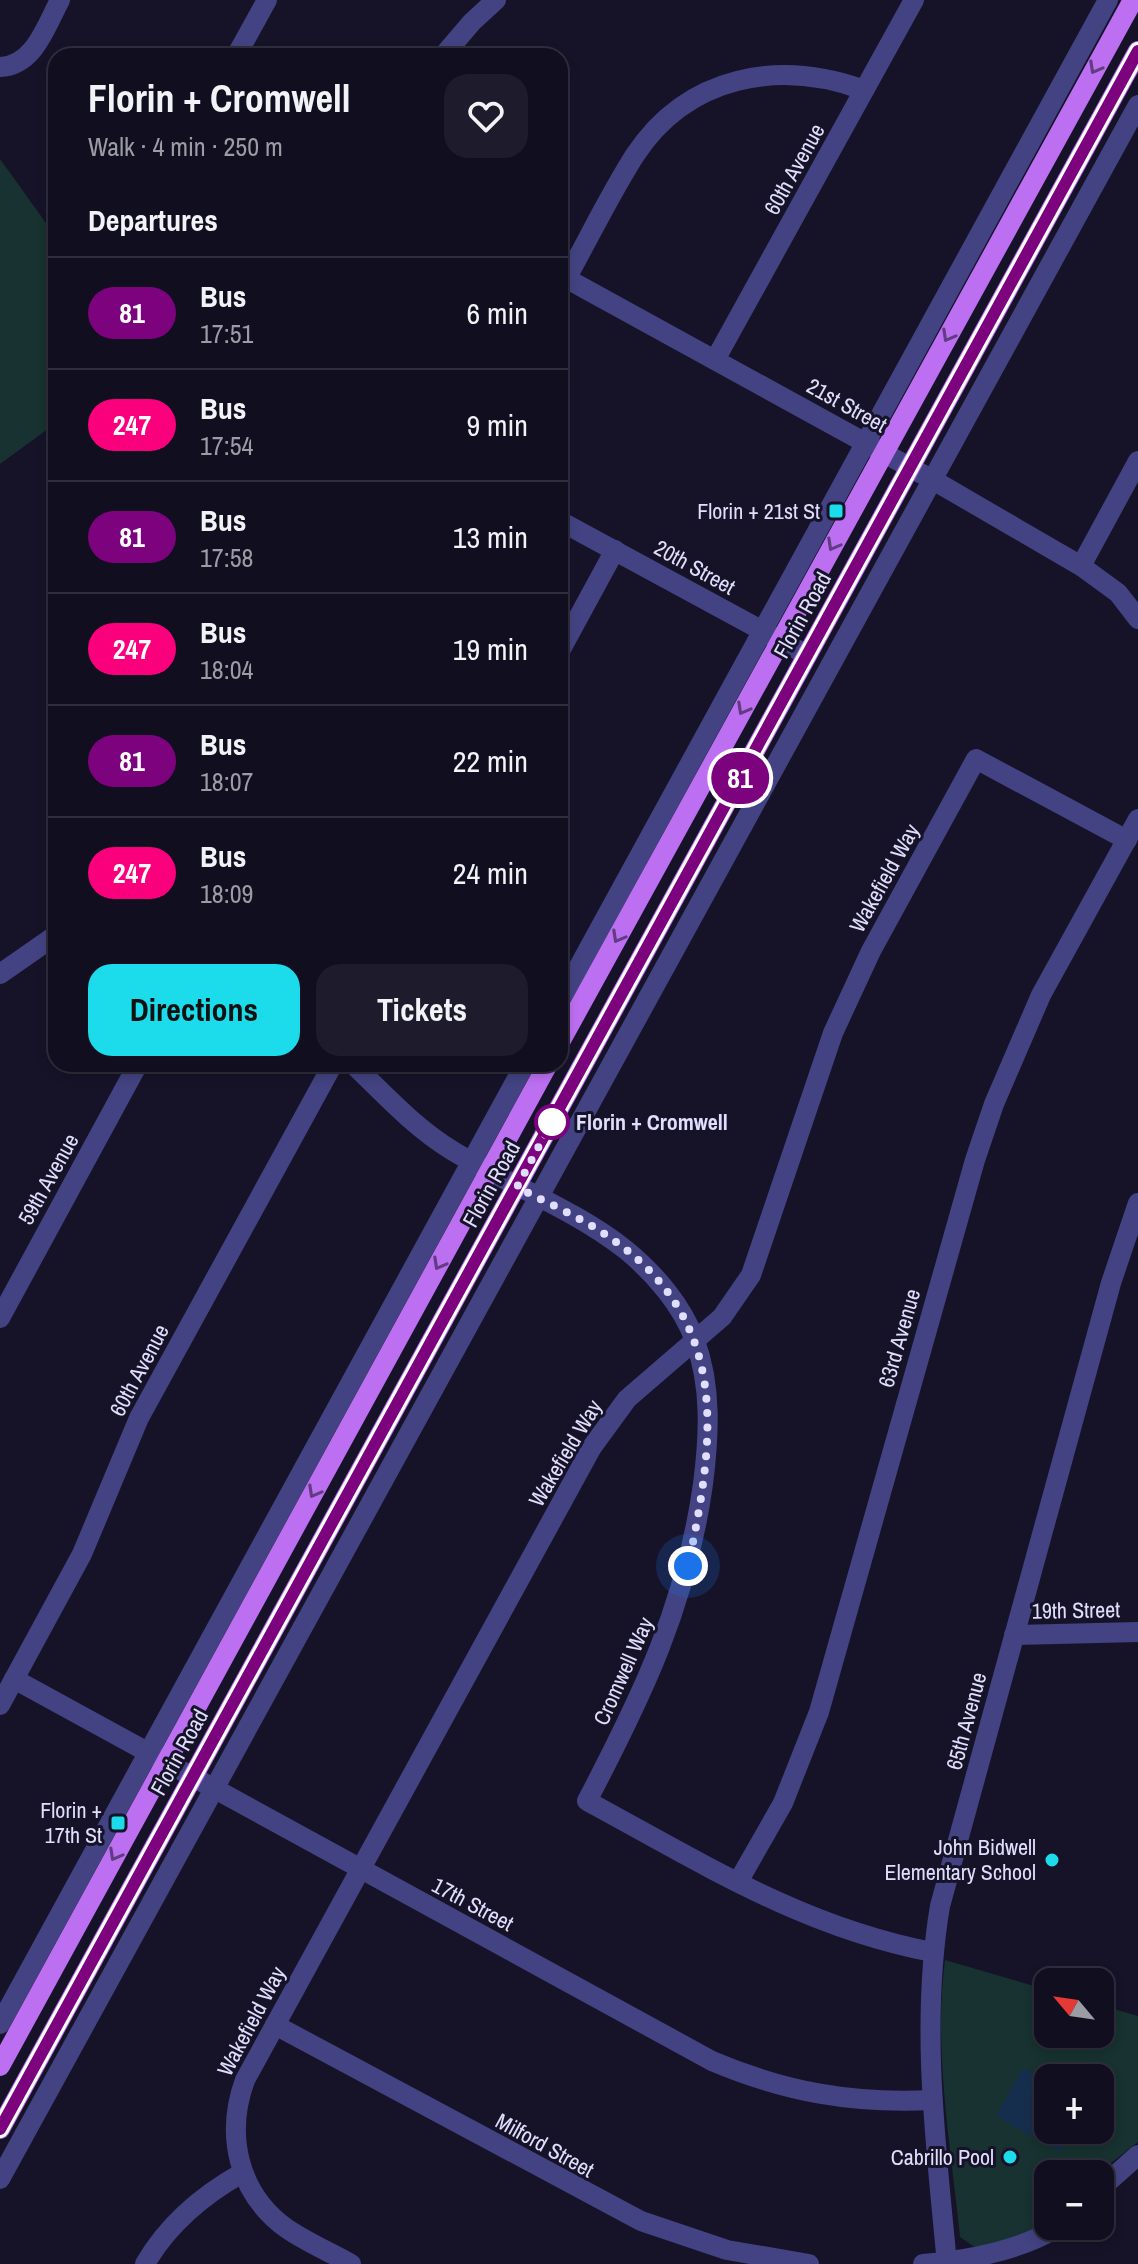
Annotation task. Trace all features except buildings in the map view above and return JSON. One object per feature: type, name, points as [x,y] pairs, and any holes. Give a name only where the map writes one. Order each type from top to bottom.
[{"type":"main road","name":"Florin Road","points":[[568,1027],[771,635],[884,453],[1133,0]]},
{"type":"main road","name":"Florin Road","points":[[0,2129],[1138,51]]},
{"type":"main road","name":"Florin Road","points":[[0,2066],[157,1758],[481,1166],[543,1072]]},
{"type":"street","points":[[6,66],[28,56],[60,0]]},
{"type":"street","points":[[240,48],[267,0]]},
{"type":"street","points":[[450,48],[496,0]]},
{"type":"street","name":"60th Avenue","points":[[715,360],[914,0]]},
{"type":"street","name":"Florin Road","points":[[568,987],[771,635],[865,442],[1108,0]]},
{"type":"street","points":[[568,269],[635,155],[666,119],[689,102],[714,89],[766,75],[822,77],[864,90]]},
{"type":"street","points":[[0,2179],[1138,105]]},
{"type":"street","name":"21st Street","points":[[568,280],[865,442],[1081,566],[1118,593],[1138,619]]},
{"type":"street","points":[[1081,566],[1138,461]]},
{"type":"street","name":"20th Street","points":[[568,525],[807,655]]},
{"type":"street","points":[[568,636],[615,550]]},
{"type":"street","name":"Wakefield Way","points":[[351,2264],[289,2230],[273,2217],[259,2202],[242,2173],[234,2136],[239,2095],[275,2025],[592,1447],[627,1399],[722,1317],[751,1275],[833,1033],[865,963],[976,759],[1127,840]]},
{"type":"street","name":"63rd Avenue","points":[[738,1882],[783,1803],[819,1712],[971,1175],[994,1104],[1041,995],[1138,819]]},
{"type":"street","points":[[0,974],[48,941]]},
{"type":"street","name":"59th Avenue","points":[[0,1318],[134,1072]]},
{"type":"street","name":"60th Avenue","points":[[0,1705],[82,1554],[139,1418],[329,1072]]},
{"type":"street","name":"Cromwell Way","points":[[361,1072],[424,1132],[517,1187],[602,1232],[628,1252],[664,1289],[696,1342],[707,1394],[709,1421],[698,1519],[688,1566],[658,1659],[587,1801],[795,1911],[887,1943],[932,1952]]},
{"type":"street","name":"Florin Road","points":[[481,1166],[522,1072]]},
{"type":"street","name":"65th Avenue","points":[[947,2263],[932,2100],[932,1952],[940,1906],[1111,1283],[1138,1203]]},
{"type":"street","name":"19th Street","points":[[1014,1635],[1138,1632]]},
{"type":"street","name":"17th Street","points":[[14,1679],[712,2061],[788,2089],[847,2100],[932,2100]]},
{"type":"street","name":"Florin Road","points":[[0,2024],[157,1758]]},
{"type":"street","name":"Milford Street","points":[[275,2025],[641,2221],[727,2250],[807,2264]]},
{"type":"street","points":[[1114,2176],[1138,2155]]},
{"type":"street","points":[[145,2264],[184,2214],[242,2173]]},
{"type":"street","points":[[923,2264],[947,2263],[1034,2239]]},
{"type":"green space","points":[[0,159],[48,226],[48,429],[0,464]]},
{"type":"green space","points":[[945,1960],[1034,1986],[1034,2048],[1114,2048],[1114,2009],[1138,2016],[1138,2142],[1114,2161],[1034,2160],[1034,2233],[976,2248],[960,2237],[941,2029]]},
{"type":"water","points":[[1023,2068],[1034,2074],[1034,2137],[996,2116]]},
{"type":"water","points":[[1046,2144],[1064,2144],[1060,2152]]},
{"type":"bus line","name":"81","points":[[0,2129],[1138,51]]},
{"type":"place","name":"Florin + 21st St","points":[[836,511]]},
{"type":"place","name":"Florin + Cromwell","points":[[552,1122]]},
{"type":"place","name":"Florin + 17th St","points":[[118,1823]]},
{"type":"place","name":"John Bidwell Elementary School","points":[[1052,1860]]},
{"type":"place","name":"Cabrillo Pool","points":[[1010,2157]]},
{"type":"route","points":[[552,1122],[517,1187],[602,1232],[628,1252],[664,1289],[696,1342],[707,1394],[709,1421],[705,1471],[688,1566]]}]
